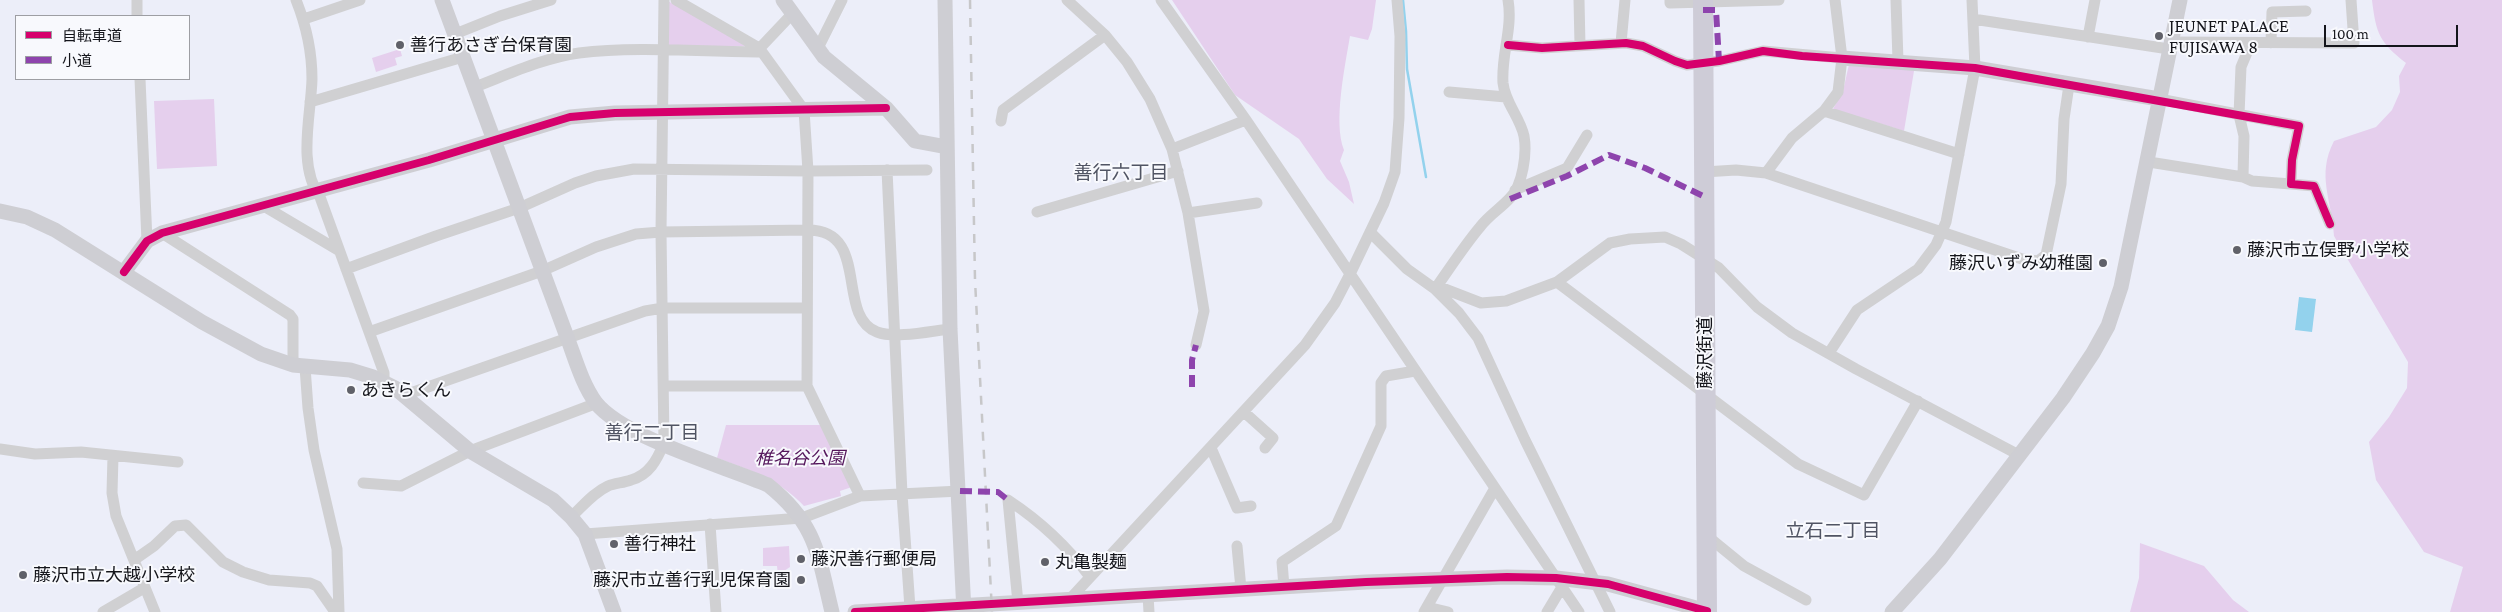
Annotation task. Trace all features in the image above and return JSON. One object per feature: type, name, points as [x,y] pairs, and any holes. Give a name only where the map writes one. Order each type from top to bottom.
[{"type":"highway","name":"藤沢街道","points":[[1703,2],[1705,56],[1707,612]]},
{"type":"street","points":[[136,0],[137,15]]},
{"type":"street","points":[[296,0],[304,19],[311,61],[309,166],[312,184],[320,197],[384,373],[384,382]]},
{"type":"street","points":[[304,19],[360,0]]},
{"type":"street","points":[[442,0],[586,387],[597,403],[620,424],[664,444],[768,485],[788,501],[802,518],[816,545],[832,612]]},
{"type":"street","points":[[456,34],[510,13],[551,0]]},
{"type":"street","points":[[571,517],[598,492],[609,485],[639,477],[647,472],[653,466],[664,444],[661,169],[664,0]]},
{"type":"street","points":[[676,0],[760,51],[804,110],[808,171],[807,386],[860,496]]},
{"type":"street","points":[[782,0],[834,66],[886,108],[915,141],[947,147]]},
{"type":"street","points":[[818,48],[842,0]]},
{"type":"street","points":[[945,0],[950,330],[965,609]]},
{"type":"street","points":[[1067,0],[1105,35],[1127,62],[1150,99],[1172,149],[1188,213],[1204,311],[1196,345]]},
{"type":"street","points":[[1161,0],[1246,120],[1579,612]]},
{"type":"street","points":[[1069,606],[1090,577],[1211,448],[1317,330],[1350,274],[1390,189],[1395,172],[1399,118],[1400,36],[1398,0]]},
{"type":"street","points":[[1436,288],[1481,226],[1510,199],[1516,190],[1524,154],[1524,137],[1519,122],[1506,97],[1503,68],[1508,45],[1508,0]]},
{"type":"street","points":[[1578,0],[1580,45]]},
{"type":"street","points":[[1621,43],[1625,0]]},
{"type":"street","points":[[1670,0],[1670,3],[1779,0]]},
{"type":"street","points":[[1766,173],[1792,138],[1824,111],[1838,92],[1842,58],[1836,0]]},
{"type":"street","points":[[1896,0],[1898,61]]},
{"type":"street","points":[[1829,354],[1857,310],[1918,269],[1926,261],[1944,232],[1975,68],[1972,0]]},
{"type":"street","points":[[2088,37],[2095,0]]},
{"type":"street","points":[[1892,612],[1940,559],[2063,398],[2093,353],[2108,326],[2121,287],[2149,162],[2159,99],[2180,0]]},
{"type":"street","points":[[1973,19],[2088,37],[2170,46],[2251,43],[2354,43],[2351,0]]},
{"type":"street","points":[[2271,43],[2272,12],[2306,11]]},
{"type":"street","points":[[474,87],[544,62],[580,53],[760,51],[793,13]]},
{"type":"street","points":[[1001,122],[1002,110],[1105,35]]},
{"type":"street","points":[[1508,45],[1542,48],[1621,43],[1643,46],[1687,65],[1718,61],[1763,51],[1898,61],[1975,68],[2159,99],[2299,126],[2292,160],[2292,184]]},
{"type":"street","points":[[2243,178],[2244,136],[2239,115],[2241,67],[2251,43]]},
{"type":"street","points":[[310,102],[463,57]]},
{"type":"street","points":[[140,80],[147,241]]},
{"type":"street","points":[[1704,172],[1736,170],[1766,173],[2022,259],[2031,261],[2044,259],[2061,184],[2064,119],[2069,85]]},
{"type":"street","points":[[1449,92],[1506,97]]},
{"type":"street","points":[[124,272],[147,241],[162,233],[570,118],[616,113],[886,108]]},
{"type":"street","points":[[1824,111],[1960,154]]},
{"type":"street","points":[[1172,149],[1246,120]]},
{"type":"street","points":[[1516,190],[1567,168],[1587,135]]},
{"type":"street","points":[[2149,162],[2252,181],[2314,186],[2330,224]]},
{"type":"street","points":[[346,269],[519,208],[596,176],[634,169],[927,170]]},
{"type":"street","points":[[888,170],[902,494],[910,608]]},
{"type":"street","points":[[1038,212],[1178,171]]},
{"type":"street","points":[[1188,213],[1257,203]]},
{"type":"street","points":[[262,205],[338,250]]},
{"type":"street","points":[[0,211],[48,226],[241,345],[299,366],[350,370],[384,382],[405,395],[470,451],[553,500],[571,517],[585,534],[614,612]]},
{"type":"street","points":[[369,332],[542,271],[616,240],[636,234],[808,230],[822,231],[836,242],[844,252],[849,265],[857,312],[870,328],[878,332],[894,334],[950,330]]},
{"type":"street","points":[[1370,232],[1407,269],[1436,288],[1472,301],[1491,303],[1506,301],[1557,282],[1577,269],[1602,247],[1618,240],[1665,237],[1705,258],[1719,268],[1749,299],[1792,333],[2019,455]]},
{"type":"street","points":[[162,233],[290,314],[293,319],[310,428],[337,548],[337,612]]},
{"type":"street","points":[[1557,282],[1798,464],[1864,495],[1918,401]]},
{"type":"street","points":[[1436,288],[1459,313],[1478,338],[1488,356],[1525,440],[1610,612]]},
{"type":"street","points":[[405,395],[645,311],[663,308],[807,308]]},
{"type":"street","points":[[1284,587],[1282,562],[1336,526],[1382,426],[1381,383],[1386,376],[1415,370]]},
{"type":"street","points":[[664,386],[807,386]]},
{"type":"street","points":[[364,484],[401,486],[470,451],[597,403]]},
{"type":"street","points":[[1244,412],[1273,438],[1265,448]]},
{"type":"street","points":[[1211,448],[1237,508],[1250,506]]},
{"type":"street","points":[[0,449],[36,454],[81,452],[178,462]]},
{"type":"street","points":[[113,456],[114,506],[144,588],[155,612]]},
{"type":"street","points":[[1448,612],[1426,610],[1495,488]]},
{"type":"street","points":[[585,534],[802,518],[860,496],[960,491]]},
{"type":"street","points":[[1018,603],[1008,500],[1037,520],[1076,559],[1090,577]]},
{"type":"street","points":[[710,524],[716,612]]},
{"type":"street","points":[[134,560],[154,546],[175,526],[186,525],[223,562],[243,572],[269,580],[310,583],[317,586],[337,612]]},
{"type":"street","points":[[1706,535],[1744,566],[1806,600]]},
{"type":"street","points":[[1236,546],[1241,589]]},
{"type":"street","points":[[854,612],[910,608],[965,609],[1018,603],[1069,606],[1148,596],[1241,589],[1507,577],[1559,583],[1582,580],[1608,584],[1707,612]]},
{"type":"street","points":[[1547,612],[1559,583]]},
{"type":"street","points":[[103,612],[144,588]]},
{"type":"street","points":[[1148,596],[1149,612]]},
{"type":"green space","points":[[1172,0],[1376,0],[1372,29],[1368,40],[1350,36],[1341,94],[1340,125],[1344,150],[1340,161],[1349,182],[1354,204],[1327,179],[1299,139],[1235,95]]},
{"type":"green space","points":[[2372,0],[2502,0],[2502,612],[2450,612],[2463,567],[2424,552],[2376,480],[2369,442],[2389,417],[2407,388],[2408,362],[2334,236],[2326,188],[2326,165],[2334,141],[2376,127],[2392,110],[2400,92],[2399,76],[2406,63],[2384,43],[2380,36],[2375,21]]},
{"type":"green space","points":[[668,1],[747,46],[667,46]]},
{"type":"green space","points":[[400,49],[402,56],[395,58],[397,65],[376,72],[372,58]]},
{"type":"green space","points":[[1850,60],[1915,65],[1904,131],[1833,109],[1843,91]]},
{"type":"green space","points":[[214,99],[217,166],[157,169],[154,101]]},
{"type":"green space","name":"椎名谷公園","points":[[726,425],[822,425],[852,487],[840,491],[841,496],[804,506],[785,489],[775,483],[717,458]]},
{"type":"green space","points":[[2140,543],[2204,566],[2233,600],[2249,612],[2130,612],[2139,578]]},
{"type":"green space","points":[[789,546],[790,567],[778,575],[777,566],[763,566],[763,548]]},
{"type":"water","points":[[2299,297],[2316,299],[2312,332],[2295,330]]},
{"type":"waterway","points":[[1403,0],[1407,69],[1426,177]]},
{"type":"railway","points":[[970,0],[975,280],[992,612]]},
{"type":"marked path","points":[[1703,10],[1716,10],[1719,61]]},
{"type":"marked path","points":[[1510,199],[1567,176],[1609,155],[1645,168],[1705,197]]},
{"type":"marked path","points":[[1192,387],[1192,360],[1196,345]]},
{"type":"marked path","points":[[960,491],[998,492],[1008,500]]},
{"type":"cycle path","points":[[1508,45],[1542,48],[1626,43],[1643,46],[1687,65],[1719,61],[1763,51],[1802,56],[1975,68],[2299,126],[2292,160],[2291,184],[2314,186],[2330,224]]},
{"type":"cycle path","points":[[124,272],[147,241],[162,233],[429,160],[570,117],[615,113],[886,108]]},
{"type":"cycle path","points":[[855,612],[1366,582],[1507,577],[1556,578],[1608,584],[1707,611]]},
{"type":"place","name":"JEUNET PALACE FUJISAWA 8","points":[[2159,36]]},
{"type":"place","name":"善行あさぎ台保育園","points":[[400,45]]},
{"type":"place","name":"藤沢市立俣野小学校","points":[[2237,250]]},
{"type":"place","name":"藤沢いずみ幼稚園","points":[[2103,263]]},
{"type":"place","name":"あきらくん","points":[[351,390]]},
{"type":"place","name":"善行神社","points":[[614,544]]},
{"type":"place","name":"藤沢善行郵便局","points":[[801,559]]},
{"type":"place","name":"丸亀製麺","points":[[1045,562]]},
{"type":"place","name":"藤沢市立大越小学校","points":[[23,575]]},
{"type":"place","name":"藤沢市立善行乳児保育園","points":[[801,580]]},
{"type":"district","name":"善行六丁目","points":[[1121,173]]},
{"type":"district","name":"善行二丁目","points":[[652,433]]},
{"type":"district","name":"立石二丁目","points":[[1833,531]]}]
